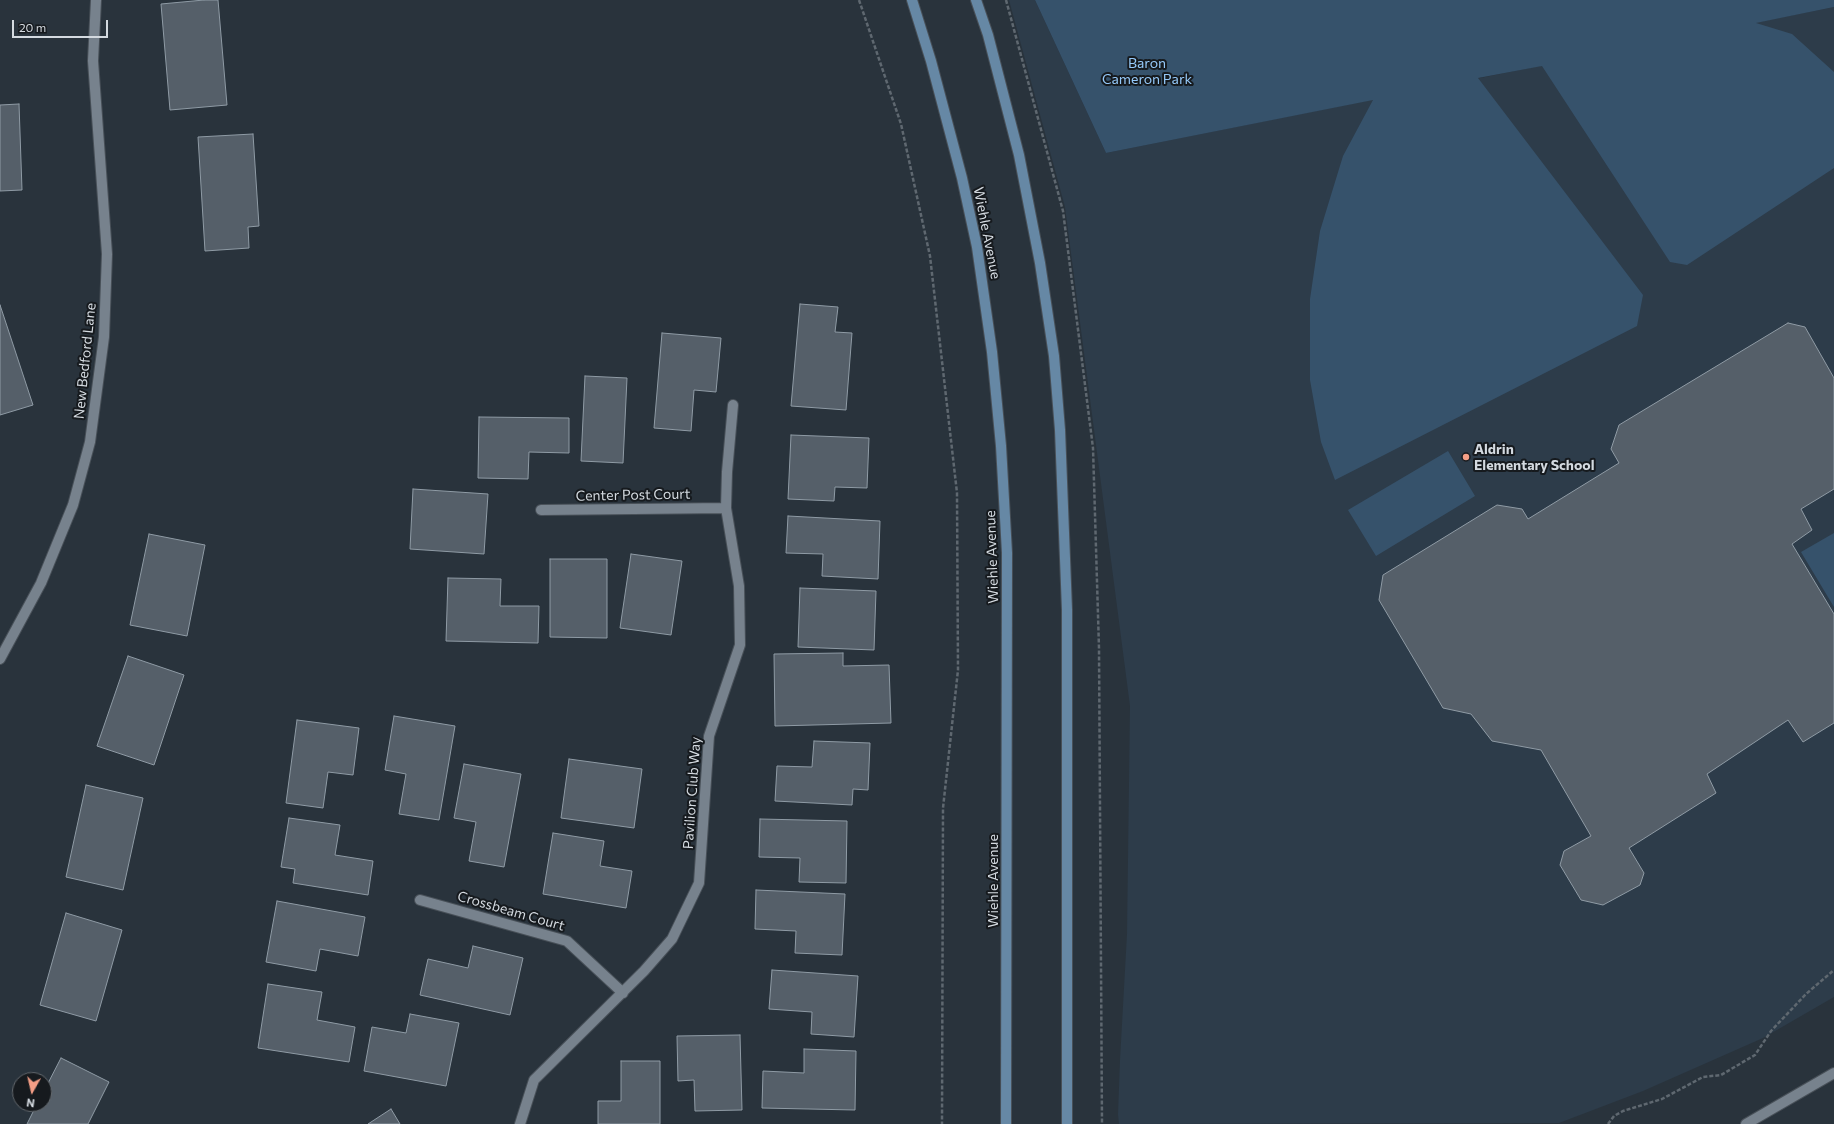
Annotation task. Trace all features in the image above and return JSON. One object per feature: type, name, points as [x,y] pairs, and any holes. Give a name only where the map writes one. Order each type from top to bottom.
[{"type":"main road","name":"Wiehle Avenue","points":[[912,0],[931,61],[960,171],[977,247],[992,352],[1001,446],[1007,554],[1006,1124]]},
{"type":"main road","points":[[976,0],[988,35],[1020,155],[1040,263],[1054,356],[1060,430],[1067,610],[1067,1124]]},
{"type":"street","name":"New Bedford Lane","points":[[0,659],[41,583],[73,505],[90,442],[104,337],[107,254],[93,61],[96,0]]},
{"type":"street","name":"Pavilion Club Way","points":[[520,1124],[534,1080],[623,993],[672,939],[699,883],[709,736],[740,645],[739,586],[726,508],[727,472],[733,405]]},
{"type":"street","name":"Center Post Court","points":[[541,510],[726,508]]},
{"type":"street","name":"Crossbeam Court","points":[[420,900],[567,941],[623,993]]},
{"type":"street","points":[[1746,1124],[1834,1073]]},
{"type":"path","points":[[859,0],[901,124],[930,256],[957,493],[958,670],[943,808],[942,1124]]},
{"type":"path","points":[[1608,1124],[1614,1116],[1623,1111],[1662,1100],[1702,1077],[1721,1076],[1755,1055],[1771,1031],[1806,994],[1834,970]]},
{"type":"shaded area","name":"Aldrin Elementary School","points":[[1009,0],[1035,0],[1106,153],[1834,7],[1834,997],[1763,1038],[1643,1091],[1559,1123],[1119,1124],[1120,1060],[1127,934],[1130,706],[1065,207]]},
{"type":"green space","name":"Baron Cameron Park","points":[[1035,0],[1834,0],[1834,7],[1756,23],[1792,34],[1834,72],[1834,168],[1687,265],[1670,262],[1542,66],[1478,78],[1643,295],[1637,326],[1335,480],[1321,442],[1310,380],[1310,299],[1320,231],[1343,156],[1373,100],[1106,153]]},
{"type":"green space","points":[[1448,451],[1475,496],[1376,556],[1348,510]]},
{"type":"green space","points":[[1834,533],[1834,607],[1801,552]]},
{"type":"building","points":[[218,0],[227,105],[170,110],[161,4]]},
{"type":"building","points":[[19,104],[22,190],[0,191],[0,105]]},
{"type":"building","points":[[253,134],[259,226],[248,227],[249,248],[205,251],[198,137]]},
{"type":"building","points":[[800,304],[838,307],[835,332],[852,333],[846,410],[791,406]]},
{"type":"building","points":[[0,305],[33,405],[0,415]]},
{"type":"building","points":[[1788,323],[1805,327],[1834,378],[1834,489],[1801,509],[1812,530],[1792,544],[1834,614],[1834,723],[1803,742],[1788,720],[1707,774],[1716,793],[1629,848],[1644,873],[1640,885],[1603,905],[1581,900],[1560,865],[1564,851],[1591,836],[1541,750],[1492,741],[1471,714],[1443,708],[1379,600],[1383,575],[1497,505],[1522,509],[1528,519],[1619,463],[1611,449],[1619,425]]},
{"type":"building","points":[[662,333],[721,338],[716,392],[694,390],[691,431],[654,428]]},
{"type":"building","points":[[585,376],[627,378],[623,463],[581,461]]},
{"type":"building","points":[[479,417],[569,418],[569,453],[529,452],[528,479],[478,478]]},
{"type":"building","points":[[791,435],[869,438],[867,488],[835,487],[834,501],[788,499]]},
{"type":"building","points":[[413,489],[488,494],[484,554],[410,549]]},
{"type":"building","points":[[788,516],[880,521],[878,579],[822,576],[823,554],[786,553]]},
{"type":"building","points":[[149,534],[205,545],[187,636],[130,625]]},
{"type":"building","points":[[631,554],[682,561],[671,635],[620,628]]},
{"type":"building","points":[[550,559],[607,559],[607,638],[550,637]]},
{"type":"building","points":[[448,578],[501,579],[500,606],[539,606],[538,643],[446,641]]},
{"type":"building","points":[[800,588],[876,591],[874,650],[798,647]]},
{"type":"building","points":[[843,653],[843,666],[889,665],[891,723],[775,726],[774,654]]},
{"type":"building","points":[[128,656],[184,675],[154,765],[97,746]]},
{"type":"building","points":[[394,716],[455,726],[439,820],[399,814],[406,774],[385,770]]},
{"type":"building","points":[[297,720],[359,728],[353,775],[328,772],[323,808],[286,803]]},
{"type":"building","points":[[814,741],[870,743],[868,790],[853,789],[852,805],[775,801],[777,766],[812,767]]},
{"type":"building","points":[[569,759],[642,769],[634,828],[561,818]]},
{"type":"building","points":[[464,764],[521,774],[504,867],[469,861],[476,822],[454,818]]},
{"type":"building","points":[[86,785],[143,798],[123,890],[66,877]]},
{"type":"building","points":[[289,818],[340,825],[335,855],[373,861],[368,895],[293,883],[295,869],[281,867]]},
{"type":"building","points":[[760,819],[847,821],[846,883],[799,882],[800,858],[759,857]]},
{"type":"building","points":[[553,833],[604,841],[600,866],[632,871],[626,908],[543,894]]},
{"type":"building","points":[[756,890],[845,894],[842,955],[795,953],[796,931],[755,929]]},
{"type":"building","points":[[277,901],[365,917],[358,956],[320,949],[316,971],[266,962]]},
{"type":"building","points":[[66,913],[122,930],[96,1021],[40,1005]]},
{"type":"building","points":[[473,946],[523,958],[510,1015],[420,995],[428,959],[468,968]]},
{"type":"building","points":[[772,970],[858,976],[854,1037],[811,1034],[812,1012],[769,1009]]},
{"type":"building","points":[[268,984],[322,992],[317,1020],[355,1027],[349,1062],[258,1048]]},
{"type":"building","points":[[410,1014],[459,1023],[446,1086],[364,1071],[372,1027],[406,1033]]},
{"type":"building","points":[[740,1035],[742,1110],[695,1111],[694,1080],[678,1081],[677,1036]]},
{"type":"building","points":[[804,1049],[856,1051],[855,1110],[762,1108],[763,1071],[804,1073]]},
{"type":"building","points":[[61,1058],[109,1082],[88,1124],[27,1124],[33,1112],[52,1112],[52,1075]]},
{"type":"building","points":[[621,1061],[660,1061],[660,1124],[598,1124],[598,1101],[621,1101]]},
{"type":"building","points":[[391,1109],[400,1124],[368,1124]]},
{"type":"place","name":"Aldrin Elementary School","points":[[1466,457]]}]
